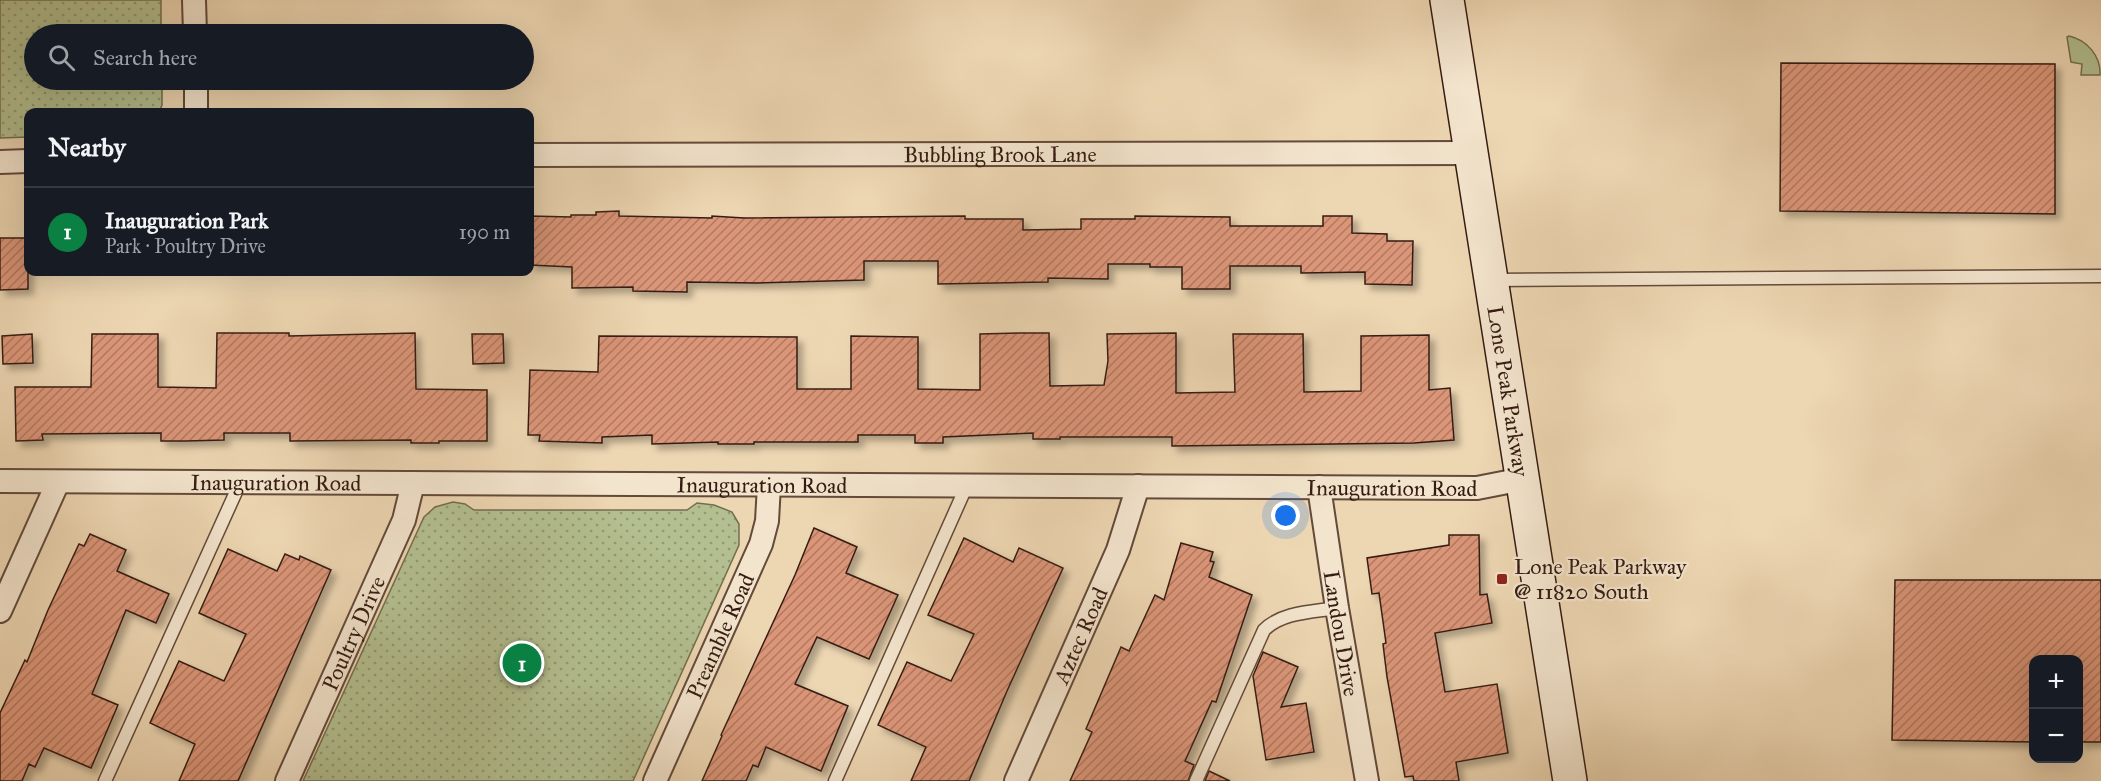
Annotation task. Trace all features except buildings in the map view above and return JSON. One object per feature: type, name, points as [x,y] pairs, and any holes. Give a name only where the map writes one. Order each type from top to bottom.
[{"type":"main road","name":"Lone Peak Parkway","points":[[1447,0],[1570,781]]},
{"type":"street","points":[[194,0],[195,24]]},
{"type":"street","points":[[196,90],[196,108]]},
{"type":"street","name":"Bubbling Brook Lane","points":[[534,155],[1471,153]]},
{"type":"street","points":[[0,162],[24,161]]},
{"type":"street","name":"Inauguration Road","points":[[0,482],[1476,488],[1523,479]]},
{"type":"street","points":[[0,611],[58,482]]},
{"type":"street","name":"Poultry Drive","points":[[287,781],[404,520],[413,483]]},
{"type":"street","name":"Preamble Road","points":[[655,781],[761,544],[767,521],[769,485]]},
{"type":"street","name":"Aztec Road","points":[[1016,781],[1118,550],[1138,486]]},
{"type":"street","name":"Landou Drive","points":[[1319,487],[1367,781]]},
{"type":"lane","points":[[1490,280],[2101,276]]},
{"type":"lane","points":[[105,781],[240,483]]},
{"type":"lane","points":[[835,781],[967,485]]},
{"type":"lane","points":[[1196,781],[1264,630],[1273,621],[1286,616],[1337,608]]},
{"type":"green space","points":[[0,0],[161,0],[161,24],[24,24],[24,90],[162,90],[161,108],[24,108],[24,137],[0,138]]},
{"type":"green space","points":[[2067,37],[2082,41],[2092,50],[2098,61],[2100,75],[2081,75],[2082,64],[2071,62]]},
{"type":"green space","points":[[453,502],[465,504],[474,510],[687,510],[697,503],[714,505],[732,512],[739,524],[739,545],[633,781],[303,781],[424,517],[435,507]]},
{"type":"place","name":"Lone Peak Parkway @ 11820 South","points":[[1502,579]]},
{"type":"place","name":"Inauguration Park","points":[[522,663]]}]
